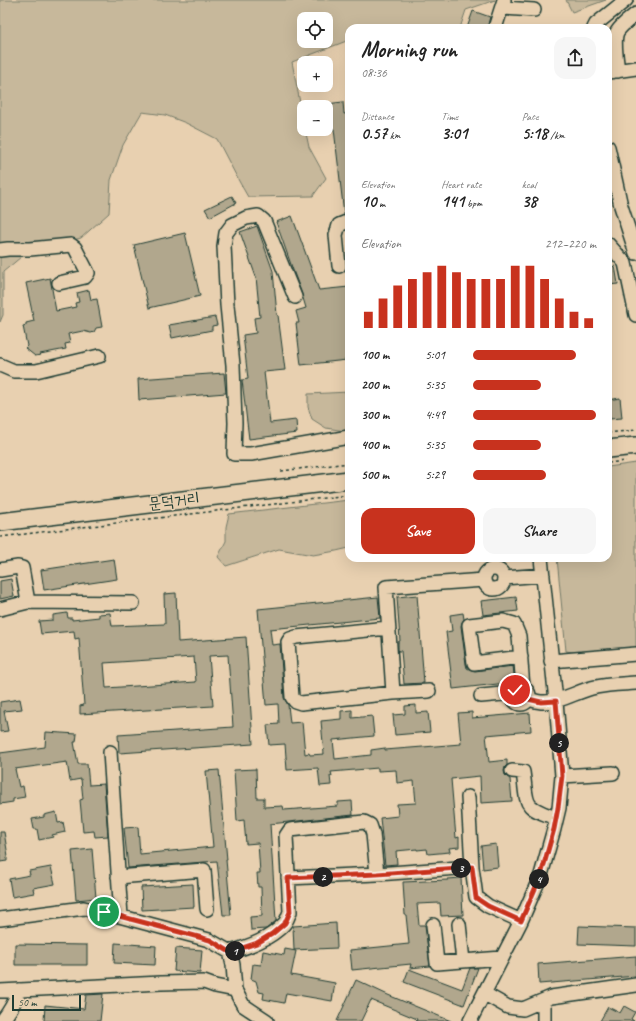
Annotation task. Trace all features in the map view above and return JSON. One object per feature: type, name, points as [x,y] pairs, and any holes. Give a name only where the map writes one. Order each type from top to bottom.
[{"type":"main road","points":[[612,450],[632,453]]},
{"type":"main road","name":"문덕거리","points":[[0,522],[345,480]]},
{"type":"street","points":[[596,24],[626,0]]},
{"type":"street","points":[[496,24],[503,4],[534,10]]},
{"type":"street","points":[[636,14],[617,32],[615,38],[613,71],[636,68]]},
{"type":"street","points":[[612,164],[621,206],[636,253]]},
{"type":"street","points":[[295,297],[264,221],[258,216],[246,218],[232,225],[226,233],[224,246],[227,305],[233,365],[235,423],[234,454],[251,454],[345,438]]},
{"type":"street","points":[[339,266],[336,235],[339,224],[345,222]]},
{"type":"street","points":[[0,250],[30,250],[71,244],[76,248],[88,273],[85,277],[59,284]]},
{"type":"street","points":[[612,248],[625,263],[636,314]]},
{"type":"street","points":[[0,365],[14,372],[36,371],[99,356]]},
{"type":"street","points":[[470,1021],[521,921],[541,875],[556,818],[560,795],[562,776],[542,562]]},
{"type":"street","points":[[0,570],[18,567],[22,568],[28,602]]},
{"type":"street","points":[[393,693],[386,587],[484,580],[484,577],[488,571],[494,569],[501,572],[504,578],[543,574]]},
{"type":"street","points":[[0,609],[28,602],[133,604]]},
{"type":"street","points":[[521,657],[474,663],[469,625],[503,621],[514,624],[519,636],[521,657],[522,693]]},
{"type":"street","points":[[388,628],[296,637],[290,639],[288,642],[292,697],[295,702],[300,703],[393,693],[429,691]]},
{"type":"street","points":[[551,661],[636,654]]},
{"type":"street","points":[[481,696],[522,693],[541,702],[556,701],[575,693],[596,687],[636,683]]},
{"type":"street","points":[[110,752],[121,916]]},
{"type":"street","points":[[520,768],[527,802],[532,808],[556,818]]},
{"type":"street","points":[[562,776],[613,773]]},
{"type":"street","points":[[468,797],[472,867],[476,898],[488,906],[521,921]]},
{"type":"street","points":[[230,952],[257,943],[272,934],[285,923],[290,912],[286,836],[290,830],[364,822],[370,825],[373,834],[377,874]]},
{"type":"street","points":[[288,878],[377,874],[472,867]]},
{"type":"street","points":[[118,876],[204,870],[207,909]]},
{"type":"street","points":[[0,918],[84,908],[121,916],[210,940],[230,952],[233,965],[235,990],[243,1005],[267,1021]]},
{"type":"street","points":[[459,924],[463,961]]},
{"type":"street","points":[[433,925],[437,963],[502,958]]},
{"type":"street","points":[[0,991],[204,982],[235,990]]},
{"type":"street","points":[[485,994],[508,1007],[523,1009],[551,997],[636,985]]},
{"type":"street","points":[[2,1021],[16,1001],[19,990]]},
{"type":"street","points":[[544,1000],[544,1021]]},
{"type":"path","points":[[612,433],[636,430]]},
{"type":"path","points":[[612,461],[632,453]]},
{"type":"path","points":[[281,471],[345,464]]},
{"type":"path","points":[[0,537],[345,495]]},
{"type":"shaded area","points":[[0,0],[495,0],[466,10],[461,24],[345,24],[345,42],[333,46],[333,12],[297,12],[297,48],[328,48],[308,56],[297,56],[297,60],[292,62],[299,100],[297,100],[297,136],[307,136],[309,147],[326,178],[313,196],[248,197],[217,139],[186,123],[165,115],[142,112],[123,145],[111,180],[109,213],[81,238],[27,252],[3,272],[3,315],[0,322]]},
{"type":"shaded area","points":[[566,0],[606,0],[572,12]]},
{"type":"shaded area","points":[[345,392],[345,431],[326,428],[312,419],[308,407],[308,394]]},
{"type":"shaded area","points":[[636,463],[636,648],[580,653],[566,651],[557,562],[612,562],[612,466]]},
{"type":"shaded area","points":[[345,500],[345,549],[313,555],[279,549],[226,566],[218,557],[226,541],[226,527],[229,514]]},
{"type":"building","points":[[473,11],[490,17],[488,24],[468,24]]},
{"type":"building","points":[[343,102],[345,114],[344,214],[334,129],[333,103]]},
{"type":"building","points":[[232,196],[236,203],[210,217],[205,209]]},
{"type":"building","points":[[292,216],[319,290],[345,287],[345,360],[301,365],[296,323],[299,323],[296,311],[306,308],[276,222]]},
{"type":"building","points":[[257,226],[273,271],[277,315],[285,370],[264,372],[270,423],[296,420],[297,433],[249,439],[242,380],[248,379],[243,335],[256,333],[254,318],[260,317],[256,277],[240,232]]},
{"type":"building","points":[[185,233],[200,296],[149,308],[134,245]]},
{"type":"building","points":[[615,266],[618,284],[612,285],[612,267]]},
{"type":"building","points":[[50,278],[56,311],[76,307],[75,303],[79,302],[77,293],[89,290],[91,300],[97,299],[102,327],[96,328],[94,332],[91,333],[83,331],[68,334],[70,343],[65,344],[66,349],[35,356],[25,348],[27,346],[23,326],[26,325],[26,323],[34,321],[26,283]]},
{"type":"building","points":[[215,317],[217,325],[212,326],[212,330],[172,338],[169,325]]},
{"type":"building","points":[[224,373],[226,393],[139,400],[138,379]]},
{"type":"building","points":[[620,398],[622,418],[612,419],[612,399]]},
{"type":"building","points":[[114,559],[117,579],[44,590],[41,570]]},
{"type":"building","points":[[11,579],[14,596],[0,599],[0,581]]},
{"type":"building","points":[[176,593],[178,642],[246,637],[253,744],[119,753],[118,735],[233,727],[228,655],[209,656],[213,706],[80,714],[80,706],[84,705],[79,638],[75,639],[74,631],[41,634],[39,621],[53,620],[53,615],[67,613],[68,618],[72,618],[72,620],[99,617],[99,614],[110,613],[112,626],[165,624],[164,594]],"holes":[[[194,657],[196,682],[106,688],[104,663]]]},
{"type":"building","points":[[417,595],[424,683],[404,684],[401,651],[398,651],[398,642],[400,641],[397,597]]},
{"type":"building","points":[[378,597],[380,618],[270,629],[272,645],[280,644],[284,698],[288,705],[290,723],[302,722],[305,754],[324,754],[321,721],[341,719],[341,711],[352,710],[352,718],[372,716],[374,736],[333,740],[335,759],[371,755],[371,750],[385,748],[385,750],[461,744],[458,713],[472,712],[472,718],[530,713],[531,731],[486,735],[489,762],[507,760],[507,765],[504,771],[505,775],[510,779],[512,801],[481,803],[480,776],[451,779],[456,838],[459,837],[459,847],[449,848],[450,852],[428,854],[427,849],[396,851],[397,864],[385,865],[380,818],[398,816],[397,804],[416,803],[414,781],[397,783],[396,770],[378,771],[378,768],[331,772],[331,785],[320,786],[318,768],[287,770],[285,744],[269,745],[267,725],[279,724],[278,704],[266,705],[258,609]]},
{"type":"building","points":[[516,597],[518,611],[483,615],[481,601]]},
{"type":"building","points":[[463,613],[464,619],[461,626],[467,668],[475,671],[513,666],[515,682],[453,689],[446,632],[452,631],[450,615]]},
{"type":"building","points":[[20,699],[22,709],[4,711],[8,731],[0,732],[0,702]]},
{"type":"building","points":[[416,705],[416,713],[428,712],[430,732],[395,735],[393,715],[405,714],[405,706]]},
{"type":"building","points":[[46,732],[77,734],[76,742],[74,742],[78,764],[87,764],[89,785],[104,784],[108,836],[95,837],[94,831],[83,832],[80,800],[83,799],[81,779],[70,781],[67,762],[15,769],[19,787],[23,786],[25,797],[13,799],[13,802],[0,804],[0,753],[45,747]]},
{"type":"building","points":[[256,769],[257,798],[264,798],[264,807],[283,806],[284,810],[338,806],[338,802],[352,801],[353,815],[270,824],[276,921],[266,929],[251,930],[250,917],[262,916],[261,887],[258,887],[257,873],[260,873],[258,843],[246,844],[244,820],[237,821],[234,770]]},
{"type":"building","points":[[219,770],[231,915],[223,915],[217,861],[128,868],[124,828],[138,827],[140,854],[213,847],[206,771]]},
{"type":"building","points":[[56,812],[58,823],[63,822],[65,832],[52,835],[53,837],[39,840],[37,829],[34,829],[32,819],[44,817],[44,815]]},
{"type":"building","points":[[0,832],[4,832],[8,856],[7,861],[0,862]]},
{"type":"building","points":[[496,844],[498,867],[483,869],[481,846]]},
{"type":"building","points":[[92,849],[96,898],[76,900],[72,851]]},
{"type":"building","points":[[51,867],[55,884],[33,888],[34,893],[12,897],[9,879],[30,875],[29,871]]},
{"type":"building","points":[[461,878],[463,915],[441,916],[440,903],[417,904],[419,925],[425,925],[430,966],[410,968],[411,964],[352,970],[350,950],[409,944],[403,882]]},
{"type":"building","points":[[193,884],[194,907],[142,910],[141,887]]},
{"type":"building","points":[[336,923],[337,948],[294,950],[293,926]]},
{"type":"building","points":[[579,926],[636,928],[636,946],[578,944]]},
{"type":"building","points":[[115,943],[156,946],[155,965],[114,963]]},
{"type":"building","points":[[15,944],[87,945],[87,965],[15,965]]},
{"type":"building","points":[[176,948],[202,950],[200,973],[174,971]]},
{"type":"building","points":[[285,949],[296,951],[291,975],[335,983],[332,1001],[286,993],[284,1003],[263,999],[264,993],[259,992],[256,981],[251,979],[253,964],[261,965],[263,951],[284,955]]},
{"type":"building","points":[[636,956],[636,976],[539,984],[538,964]]},
{"type":"building","points":[[470,968],[478,968],[464,1005],[404,982],[409,969],[462,989]]},
{"type":"building","points":[[356,980],[451,1021],[416,1021],[417,1019],[371,1000],[361,1021],[337,1021]]},
{"type":"building","points":[[103,994],[100,1021],[44,1021],[45,1005],[84,1009],[86,995]]},
{"type":"building","points":[[624,1006],[635,1012],[631,1019],[634,1021],[600,1021],[608,1007],[620,1013]]},
{"type":"route","points":[[104,912],[210,940],[230,952],[257,943],[272,934],[285,923],[290,912],[288,878],[377,874],[472,867],[476,898],[488,906],[521,921],[541,875],[554,829],[562,776],[556,701],[541,702],[528,699],[529,696],[526,690],[523,688],[515,690]]}]
